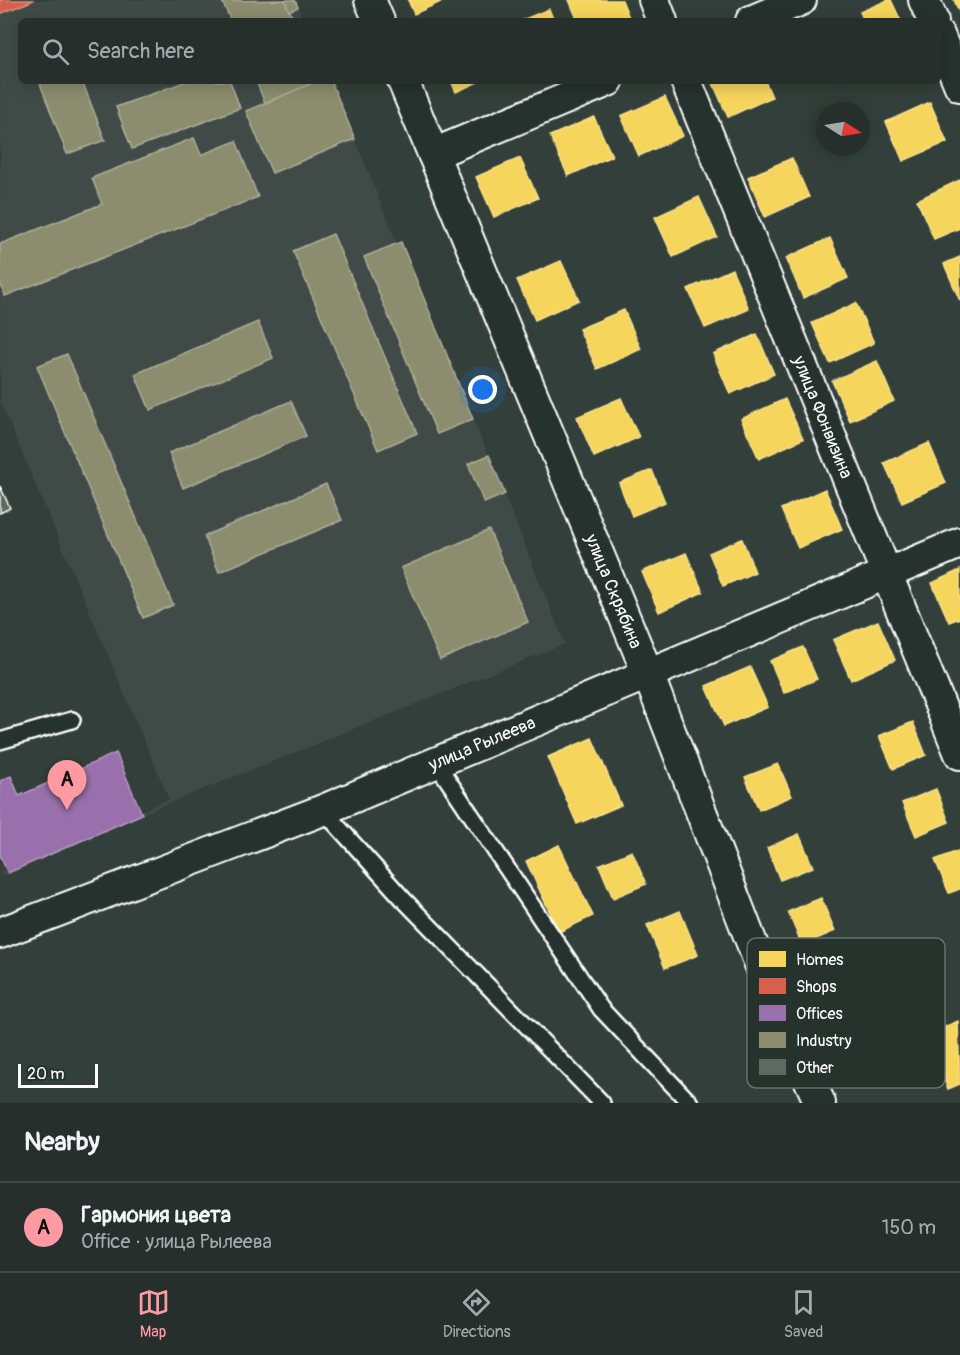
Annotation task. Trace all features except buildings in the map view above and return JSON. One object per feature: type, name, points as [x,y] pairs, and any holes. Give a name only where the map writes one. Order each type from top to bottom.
[{"type":"street","points":[[370,0],[378,18]]},
{"type":"street","points":[[654,0],[661,18]]},
{"type":"street","points":[[758,18],[801,0]]},
{"type":"street","points":[[924,0],[932,18]]},
{"type":"street","points":[[942,42],[960,86]]},
{"type":"street","name":"улица Скрябина","points":[[404,84],[648,674],[750,938]]},
{"type":"street","points":[[433,154],[601,84]]},
{"type":"street","name":"улица Фонвизина","points":[[687,84],[960,754]]},
{"type":"street","name":"улица Рылеева","points":[[0,933],[323,810],[435,761],[960,543]]},
{"type":"street","name":"улица Скрябина","points":[[813,1088],[820,1103]]},
{"type":"lane","points":[[0,741],[72,720]]},
{"type":"lane","points":[[435,761],[602,1009],[690,1103]]},
{"type":"lane","points":[[323,810],[404,900],[602,1103]]},
{"type":"shaded area","points":[[0,0],[295,0],[303,18],[18,18],[18,84],[332,84],[397,243],[401,242],[565,644],[142,814],[0,876],[0,871],[169,799],[0,401]]},
{"type":"place","name":"Гармония цвета","points":[[67,810]]}]
